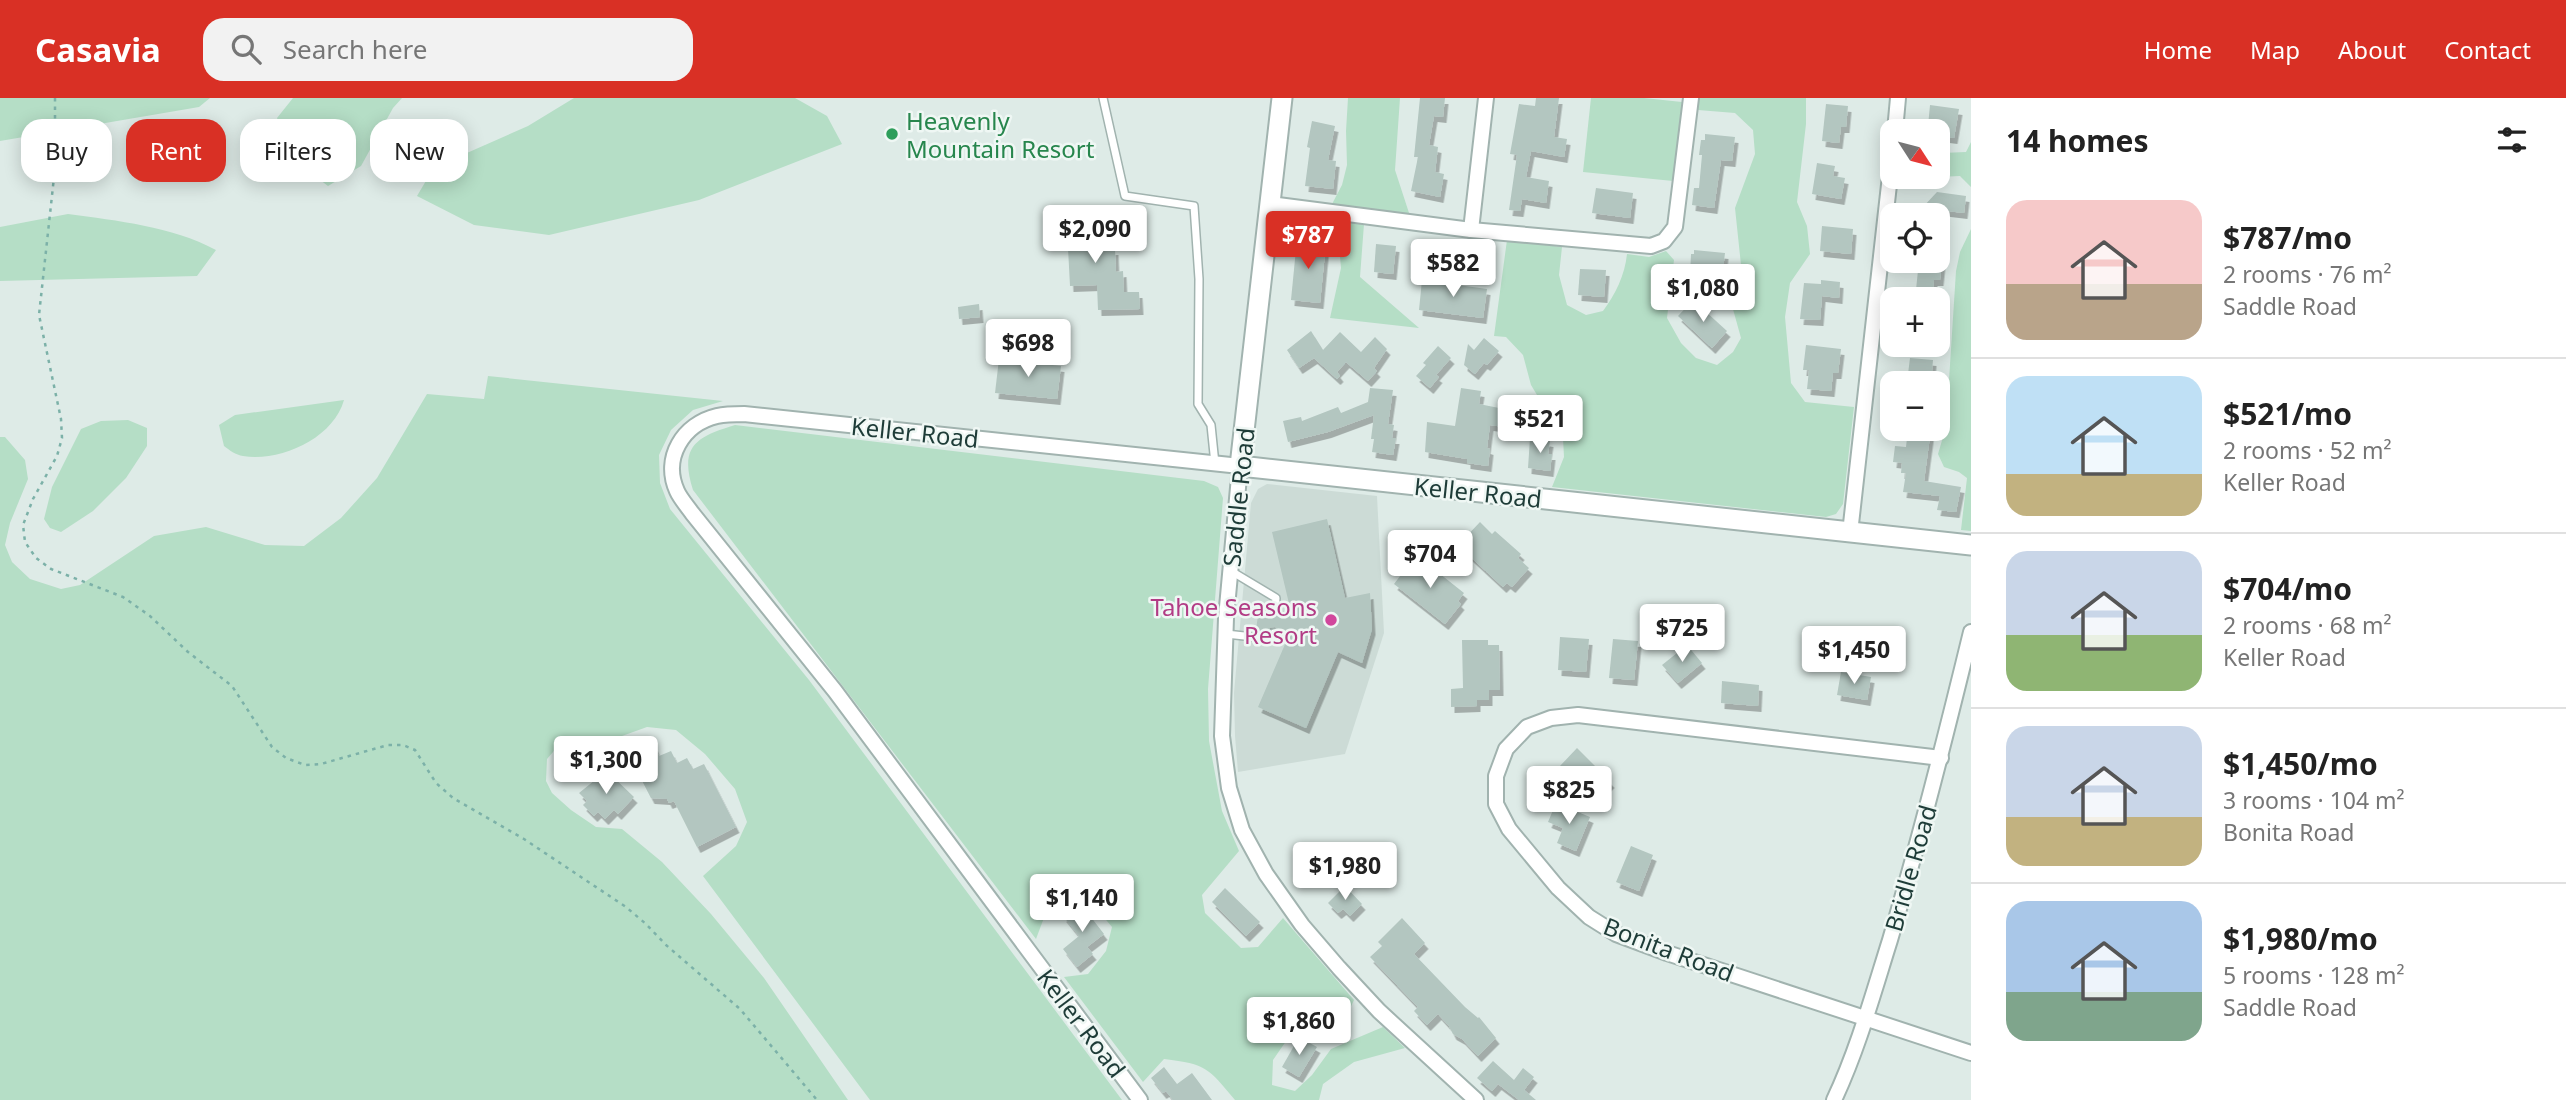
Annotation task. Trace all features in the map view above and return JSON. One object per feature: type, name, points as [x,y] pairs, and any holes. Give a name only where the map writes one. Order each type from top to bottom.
[{"type":"street","name":"Saddle Road","points":[[1282,98],[1240,466],[1225,634],[1222,736],[1229,788],[1242,830],[1266,874],[1287,904],[1339,968],[1379,1011],[1476,1100]]},
{"type":"street","points":[[1471,229],[1486,98]]},
{"type":"street","points":[[1270,204],[1471,229],[1651,246],[1664,241],[1675,227],[1691,98]]},
{"type":"street","points":[[1896,119],[1898,98]]},
{"type":"street","points":[[1850,533],[1889,189]]},
{"type":"street","name":"Keller Road","points":[[1140,1100],[835,691],[692,513],[677,490],[671,464],[678,443],[690,428],[716,416],[744,414],[1971,545]]},
{"type":"street","name":"Bridle Road","points":[[1834,1100],[1866,1018],[1904,894],[1941,758],[1971,632]]},
{"type":"street","name":"Bonita Road","points":[[1941,758],[1578,715],[1551,718],[1527,727],[1506,749],[1496,776],[1496,804],[1509,829],[1558,888],[1615,934],[1971,1053]]},
{"type":"lane","points":[[1103,98],[1125,195],[1194,206],[1199,279],[1198,404],[1211,425],[1215,464]]},
{"type":"lane","points":[[1231,572],[1276,598],[1275,610]]},
{"type":"lane","points":[[1225,634],[1272,639],[1273,633]]},
{"type":"path","points":[[55,98],[55,168],[39,315],[61,419],[62,438],[57,456],[33,499],[23,525],[25,542],[36,558],[51,569],[123,597],[150,616],[188,652],[232,686],[272,747],[286,758],[305,765],[346,758],[388,745],[403,745],[415,750],[436,783],[453,799],[524,839],[617,901],[646,924],[666,945],[740,1009],[817,1100]]},
{"type":"shaded area","points":[[1267,484],[1377,496],[1384,633],[1345,754],[1238,772],[1234,693],[1251,503],[1258,489]]},
{"type":"green space","points":[[0,98],[210,98],[199,107],[112,122],[112,119],[21,119],[21,137],[0,141]]},
{"type":"green space","points":[[293,98],[402,98],[387,119],[370,119],[370,150],[361,166],[356,169],[356,119],[277,118]]},
{"type":"green space","points":[[574,98],[795,98],[827,116],[842,144],[699,200],[549,235],[474,225],[417,196],[425,182],[468,182],[468,152],[528,126]]},
{"type":"green space","points":[[1348,98],[1400,98],[1395,170],[1410,216],[1331,206],[1342,185],[1347,165]]},
{"type":"green space","points":[[1591,98],[1644,98],[1682,102],[1673,181],[1583,172]]},
{"type":"green space","points":[[1699,98],[1806,98],[1806,124],[1797,202],[1807,226],[1810,254],[1790,283],[1785,317],[1791,383],[1805,402],[1854,407],[1843,504],[1836,514],[1826,517],[1552,487],[1564,457],[1563,438],[1531,385],[1523,355],[1506,337],[1494,336],[1507,240],[1562,247],[1559,275],[1567,305],[1586,315],[1603,311],[1622,277],[1627,254],[1649,257],[1666,251],[1674,260],[1667,318],[1681,343],[1696,358],[1717,365],[1733,352],[1741,338],[1731,302],[1741,265],[1735,208],[1755,154],[1753,130],[1735,113],[1698,110]]},
{"type":"green space","points":[[1971,142],[1971,187],[1960,176],[1950,176],[1950,153],[1966,152]]},
{"type":"green space","points":[[68,214],[163,230],[216,250],[197,276],[0,281],[0,227]]},
{"type":"green space","points":[[1337,221],[1364,224],[1360,277],[1419,328],[1330,318],[1341,268]]},
{"type":"green space","points":[[1971,229],[1971,531],[1961,530],[1967,478],[1944,467],[1938,454],[1942,441],[1950,441],[1950,371],[1956,271],[1960,252]]},
{"type":"green space","points":[[488,376],[723,401],[693,410],[671,430],[659,455],[660,483],[670,509],[809,680],[1122,1100],[870,1100],[703,876],[736,846],[747,822],[735,789],[705,754],[676,730],[647,727],[622,736],[575,738],[559,745],[547,759],[546,781],[552,793],[596,827],[622,829],[662,862],[711,914],[764,978],[848,1100],[0,1100],[0,437],[5,437],[25,460],[28,479],[10,523],[5,545],[12,562],[30,579],[61,589],[80,585],[154,536],[206,527],[265,545],[304,546],[341,518],[377,478],[427,394],[484,399]]},
{"type":"green space","points":[[344,400],[329,426],[303,445],[288,451],[258,457],[243,456],[224,446],[219,425],[235,415]]},
{"type":"green space","points":[[128,420],[147,428],[147,446],[126,478],[93,511],[61,532],[50,528],[44,519],[52,487],[81,429],[101,421]]},
{"type":"green space","points":[[735,425],[1204,481],[1218,487],[1223,498],[1208,689],[1209,741],[1222,811],[1239,851],[1202,895],[1205,913],[1241,948],[1258,947],[1283,918],[1354,1000],[1342,1020],[1331,1030],[1293,1031],[1273,1060],[1272,1085],[1295,1091],[1312,1075],[1331,1049],[1383,1027],[1405,1048],[1354,1062],[1323,1084],[1319,1100],[1235,1100],[1206,1069],[1164,1059],[1143,1082],[1064,977],[1088,974],[1106,951],[1112,927],[1086,896],[1069,889],[1048,907],[1036,939],[693,490],[688,463],[694,446],[710,434]]},
{"type":"building","points":[[1420,98],[1445,98],[1443,117],[1434,116],[1429,145],[1438,147],[1435,172],[1444,174],[1440,197],[1411,191],[1418,157],[1414,157]]},
{"type":"building","points":[[1536,98],[1559,98],[1554,137],[1567,139],[1564,157],[1531,151],[1526,177],[1549,181],[1546,203],[1522,199],[1520,211],[1509,210],[1517,155],[1510,154],[1519,104],[1535,106]]},
{"type":"building","points":[[1826,104],[1848,106],[1846,127],[1841,127],[1839,143],[1822,141]]},
{"type":"building","points":[[1930,105],[1959,109],[1954,138],[1950,138],[1950,119],[1929,119]]},
{"type":"building","points":[[1312,121],[1335,126],[1328,160],[1336,161],[1333,189],[1305,186],[1310,148],[1307,147]]},
{"type":"building","points":[[1705,134],[1735,137],[1732,161],[1721,160],[1714,208],[1692,205],[1694,188],[1699,188],[1702,155],[1699,155],[1701,140],[1705,140]]},
{"type":"building","points":[[1817,163],[1835,166],[1833,176],[1845,178],[1841,199],[1812,194]]},
{"type":"building","points":[[1596,188],[1633,193],[1630,218],[1592,213]]},
{"type":"building","points":[[1937,192],[1966,196],[1964,213],[1950,211],[1950,203],[1927,203]]},
{"type":"building","points":[[1090,213],[1091,250],[1115,249],[1116,272],[1123,271],[1124,292],[1139,292],[1140,309],[1098,310],[1097,285],[1070,286],[1068,248],[1062,241],[1061,214]]},
{"type":"building","points":[[1822,226],[1853,229],[1851,254],[1820,251]]},
{"type":"building","points":[[1297,239],[1326,243],[1320,303],[1291,300]]},
{"type":"building","points":[[1376,244],[1396,246],[1393,274],[1374,272]]},
{"type":"building","points":[[1694,250],[1725,253],[1722,278],[1690,275],[1691,254],[1694,254]]},
{"type":"building","points":[[1580,269],[1606,270],[1604,297],[1578,295]]},
{"type":"building","points":[[1918,273],[1941,273],[1940,280],[1934,280],[1933,287],[1916,287]]},
{"type":"building","points":[[1422,280],[1487,289],[1483,318],[1419,310]]},
{"type":"building","points":[[1821,280],[1840,282],[1839,298],[1822,296],[1820,320],[1800,319],[1804,283],[1821,284]]},
{"type":"building","points":[[1693,300],[1727,331],[1712,348],[1678,316]]},
{"type":"building","points":[[979,304],[980,317],[959,319],[958,307]]},
{"type":"building","points":[[1311,331],[1323,350],[1340,332],[1361,352],[1375,337],[1387,349],[1374,368],[1377,371],[1368,381],[1346,362],[1337,372],[1340,376],[1337,379],[1314,358],[1299,368],[1287,350]]},
{"type":"building","points":[[1484,338],[1499,351],[1475,374],[1464,365],[1468,344],[1474,350]]},
{"type":"building","points":[[1806,345],[1841,349],[1838,373],[1833,373],[1831,391],[1807,389],[1809,370],[1803,370]]},
{"type":"building","points":[[1438,346],[1451,358],[1436,375],[1439,377],[1430,388],[1416,376]]},
{"type":"building","points":[[1910,358],[1933,360],[1932,371],[1908,371]]},
{"type":"building","points":[[999,359],[1061,366],[1057,399],[995,393]]},
{"type":"building","points":[[1370,388],[1393,390],[1388,424],[1394,425],[1392,438],[1396,438],[1393,455],[1372,452],[1374,415],[1328,432],[1288,442],[1283,421],[1301,417],[1302,421],[1338,407],[1341,413],[1368,402]]},
{"type":"building","points":[[1461,388],[1481,391],[1479,404],[1504,409],[1506,397],[1526,400],[1525,430],[1490,425],[1488,466],[1467,463],[1467,459],[1425,452],[1427,422],[1455,426]]},
{"type":"building","points":[[1530,438],[1550,441],[1550,471],[1528,468]]},
{"type":"building","points":[[1907,441],[1929,441],[1924,481],[1961,487],[1956,512],[1937,510],[1940,496],[1903,492],[1906,473],[1901,473],[1902,463],[1893,462],[1895,446],[1906,447]]},
{"type":"building","name":"Tahoe Seasons Resort","points":[[1327,519],[1345,598],[1370,593],[1372,629],[1362,663],[1338,652],[1306,728],[1258,707],[1289,635],[1280,634],[1275,627],[1268,632],[1256,630],[1259,608],[1269,609],[1274,616],[1281,611],[1291,612],[1272,532]]},
{"type":"building","points":[[1480,522],[1492,534],[1495,531],[1521,554],[1518,558],[1529,568],[1512,587],[1507,583],[1503,587],[1461,548],[1465,544],[1462,541]]},
{"type":"building","points":[[1420,558],[1464,593],[1458,601],[1461,604],[1445,624],[1394,584],[1410,563],[1413,566]]},
{"type":"building","points":[[1560,637],[1589,639],[1586,672],[1558,670]]},
{"type":"building","points":[[1613,639],[1638,641],[1634,680],[1609,678]]},
{"type":"building","points":[[1462,640],[1488,640],[1488,645],[1499,645],[1500,690],[1489,690],[1489,700],[1477,700],[1477,706],[1451,707],[1451,689],[1463,688]]},
{"type":"building","points":[[1687,645],[1702,663],[1678,683],[1662,665]]},
{"type":"building","points":[[1841,672],[1871,677],[1867,700],[1837,695]]},
{"type":"building","points":[[1722,681],[1759,685],[1758,706],[1721,703]]},
{"type":"building","points":[[654,745],[659,756],[671,751],[677,763],[687,758],[693,769],[704,764],[736,827],[697,847],[674,801],[669,803],[667,799],[651,798],[630,757]]},
{"type":"building","points":[[1577,748],[1611,782],[1593,800],[1560,766]]},
{"type":"building","points":[[605,772],[634,797],[618,814],[614,810],[605,819],[598,812],[594,816],[583,805],[587,801],[579,793]]},
{"type":"building","points":[[1556,803],[1590,817],[1576,851],[1557,843],[1563,828],[1548,822]]},
{"type":"building","points":[[1631,846],[1653,855],[1639,891],[1616,882]]},
{"type":"building","points":[[1345,886],[1362,904],[1350,916],[1343,909],[1338,913],[1328,903]]},
{"type":"building","points":[[1225,888],[1260,922],[1246,936],[1212,902]]},
{"type":"building","points":[[1080,903],[1104,934],[1087,947],[1093,954],[1077,967],[1063,949],[1079,936],[1063,916]]},
{"type":"building","points":[[1402,918],[1425,943],[1414,954],[1465,1007],[1479,1017],[1496,1038],[1478,1056],[1462,1039],[1453,1034],[1438,1014],[1427,1025],[1414,1011],[1418,1007],[1370,957],[1382,946],[1378,942]]},
{"type":"building","points":[[1299,1037],[1317,1047],[1299,1077],[1282,1067]]},
{"type":"building","points":[[1493,1061],[1514,1080],[1523,1068],[1534,1077],[1524,1090],[1536,1100],[1519,1100],[1498,1084],[1492,1091],[1477,1078]]},
{"type":"building","points":[[1164,1067],[1177,1084],[1192,1073],[1212,1100],[1173,1100],[1166,1091],[1163,1093],[1151,1078]]},
{"type":"place","name":"Heavenly Mountain Resort","points":[[892,134]]},
{"type":"place","name":"Tahoe Seasons Resort","points":[[1331,620]]}]
